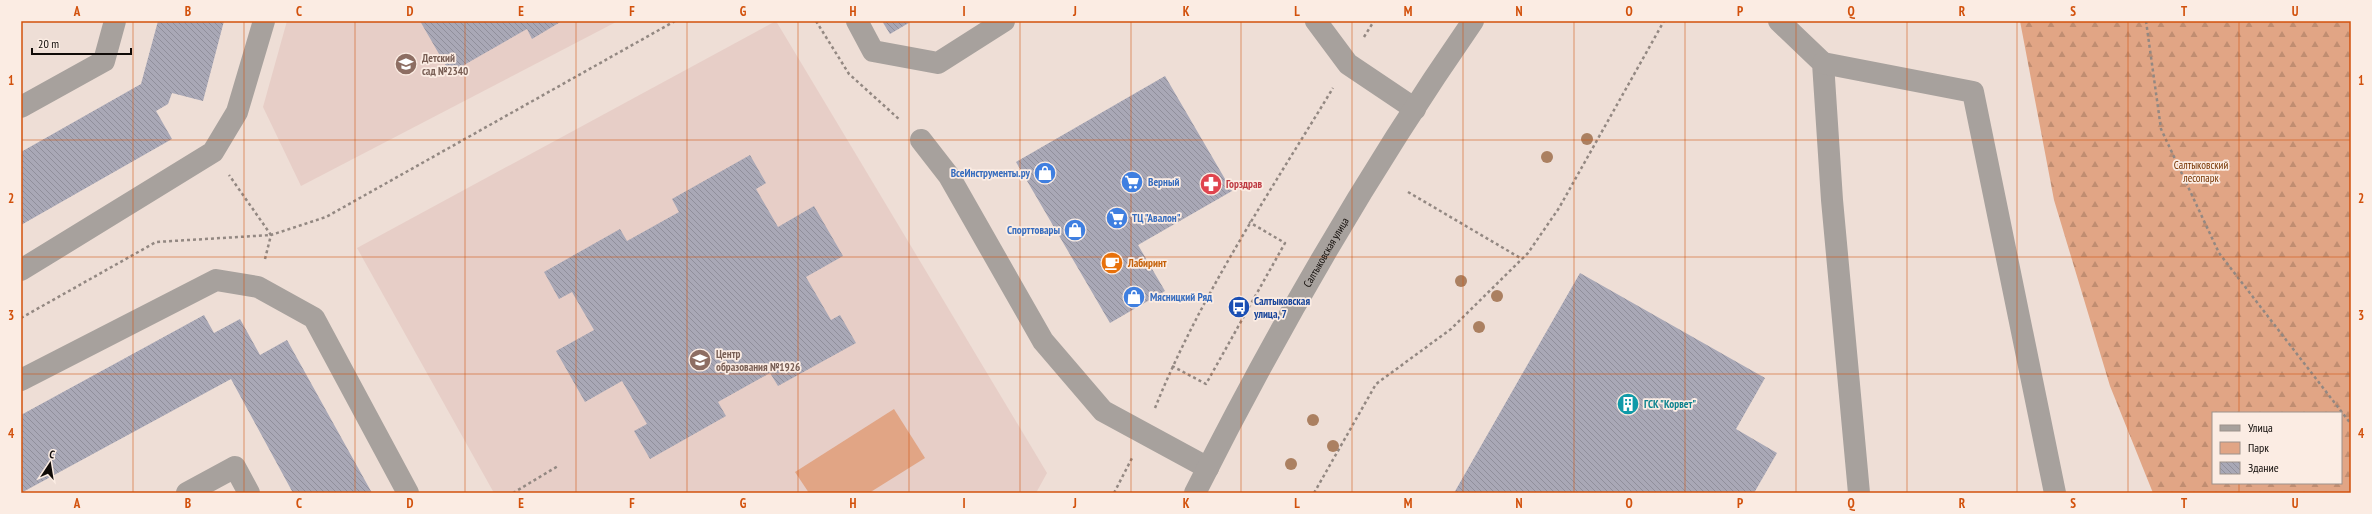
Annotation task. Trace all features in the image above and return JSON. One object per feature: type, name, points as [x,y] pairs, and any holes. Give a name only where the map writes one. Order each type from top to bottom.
[{"type":"street","points":[[21,107],[104,61],[115,21]]},
{"type":"street","points":[[21,270],[213,152],[237,112],[264,21]]},
{"type":"street","points":[[857,21],[873,51],[938,63],[1004,21]]},
{"type":"street","points":[[1316,21],[1348,64],[1415,109]]},
{"type":"street","name":"Салтыковская улица","points":[[1195,493],[1315,268],[1415,109],[1473,21]]},
{"type":"street","points":[[1779,21],[1823,63],[1973,92],[2055,493]]},
{"type":"street","points":[[1823,63],[1832,200],[1859,493]]},
{"type":"street","points":[[921,140],[949,176],[1043,341],[1103,411],[1208,468]]},
{"type":"street","points":[[21,380],[216,280],[258,287],[314,318],[408,493]]},
{"type":"street","points":[[187,493],[235,467],[249,493]]},
{"type":"path","points":[[21,318],[156,242],[271,235],[326,217],[675,21]]},
{"type":"path","points":[[816,21],[849,74],[921,140]]},
{"type":"path","points":[[1114,493],[1144,434],[1172,366],[1249,222],[1374,21]]},
{"type":"path","points":[[1314,493],[1376,384],[1451,329],[1522,259],[1559,208],[1664,21]]},
{"type":"path","points":[[2146,21],[2161,129],[2219,253],[2342,412]]},
{"type":"path","points":[[213,152],[271,235],[258,287]]},
{"type":"path","points":[[1408,192],[1522,259]]},
{"type":"path","points":[[1172,366],[1206,384],[1285,243],[1249,222]]},
{"type":"path","points":[[2342,412],[2351,424]]},
{"type":"path","points":[[512,493],[558,466]]},
{"type":"shaded area","name":"Детский сад №2340","points":[[287,21],[618,21],[301,186],[263,107]]},
{"type":"shaded area","name":"Центр образования №1926","points":[[776,21],[1047,473],[1036,493],[494,493],[357,248]]},
{"type":"green space","name":"Салтыковский лесопарк","points":[[2020,21],[2351,21],[2351,493],[2153,493],[2110,386],[2054,200]]},
{"type":"green space","points":[[894,409],[925,458],[869,493],[809,493],[795,472]]},
{"type":"building","points":[[158,21],[224,21],[203,101],[172,93],[168,104],[156,111],[172,139],[21,225],[21,152],[141,84]]},
{"type":"building","points":[[420,21],[562,21],[532,39],[527,29],[450,73]]},
{"type":"building","points":[[882,21],[912,21],[890,34]]},
{"type":"building","name":"ТЦ \"Авалон\"","points":[[1165,76],[1232,191],[1138,245],[1165,291],[1110,323],[1016,162]]},
{"type":"building","points":[[750,155],[766,183],[756,189],[778,227],[814,206],[843,256],[806,277],[831,320],[840,315],[856,343],[778,386],[770,373],[718,402],[726,416],[650,459],[634,431],[647,424],[622,381],[585,402],[556,351],[594,330],[572,292],[559,299],[544,272],[620,229],[627,241],[679,212],[672,199]]},
{"type":"building","name":"ГСК \"Корвет\"","points":[[1580,273],[1765,378],[1736,429],[1777,453],[1754,493],[1454,493]]},
{"type":"building","points":[[204,315],[214,333],[240,319],[260,355],[287,340],[372,493],[293,493],[231,379],[21,493],[21,415]]},
{"type":"place","name":"Детский сад №2340","points":[[406,64]]},
{"type":"place","name":"ВсеИнструменты.ру","points":[[1045,173]]},
{"type":"place","name":"Верный","points":[[1132,182]]},
{"type":"place","name":"Горздрав","points":[[1211,184]]},
{"type":"place","name":"ТЦ \"Авалон\"","points":[[1117,218]]},
{"type":"place","name":"Спорттовары","points":[[1075,230]]},
{"type":"place","name":"Лабиринт","points":[[1112,263]]},
{"type":"place","name":"Мясницкий Ряд","points":[[1134,297]]},
{"type":"place","name":"Салтыковская улица, 7","points":[[1239,307]]},
{"type":"place","name":"Центр образования №1926","points":[[700,360]]},
{"type":"place","name":"ГСК \"Корвет\"","points":[[1628,404]]}]
